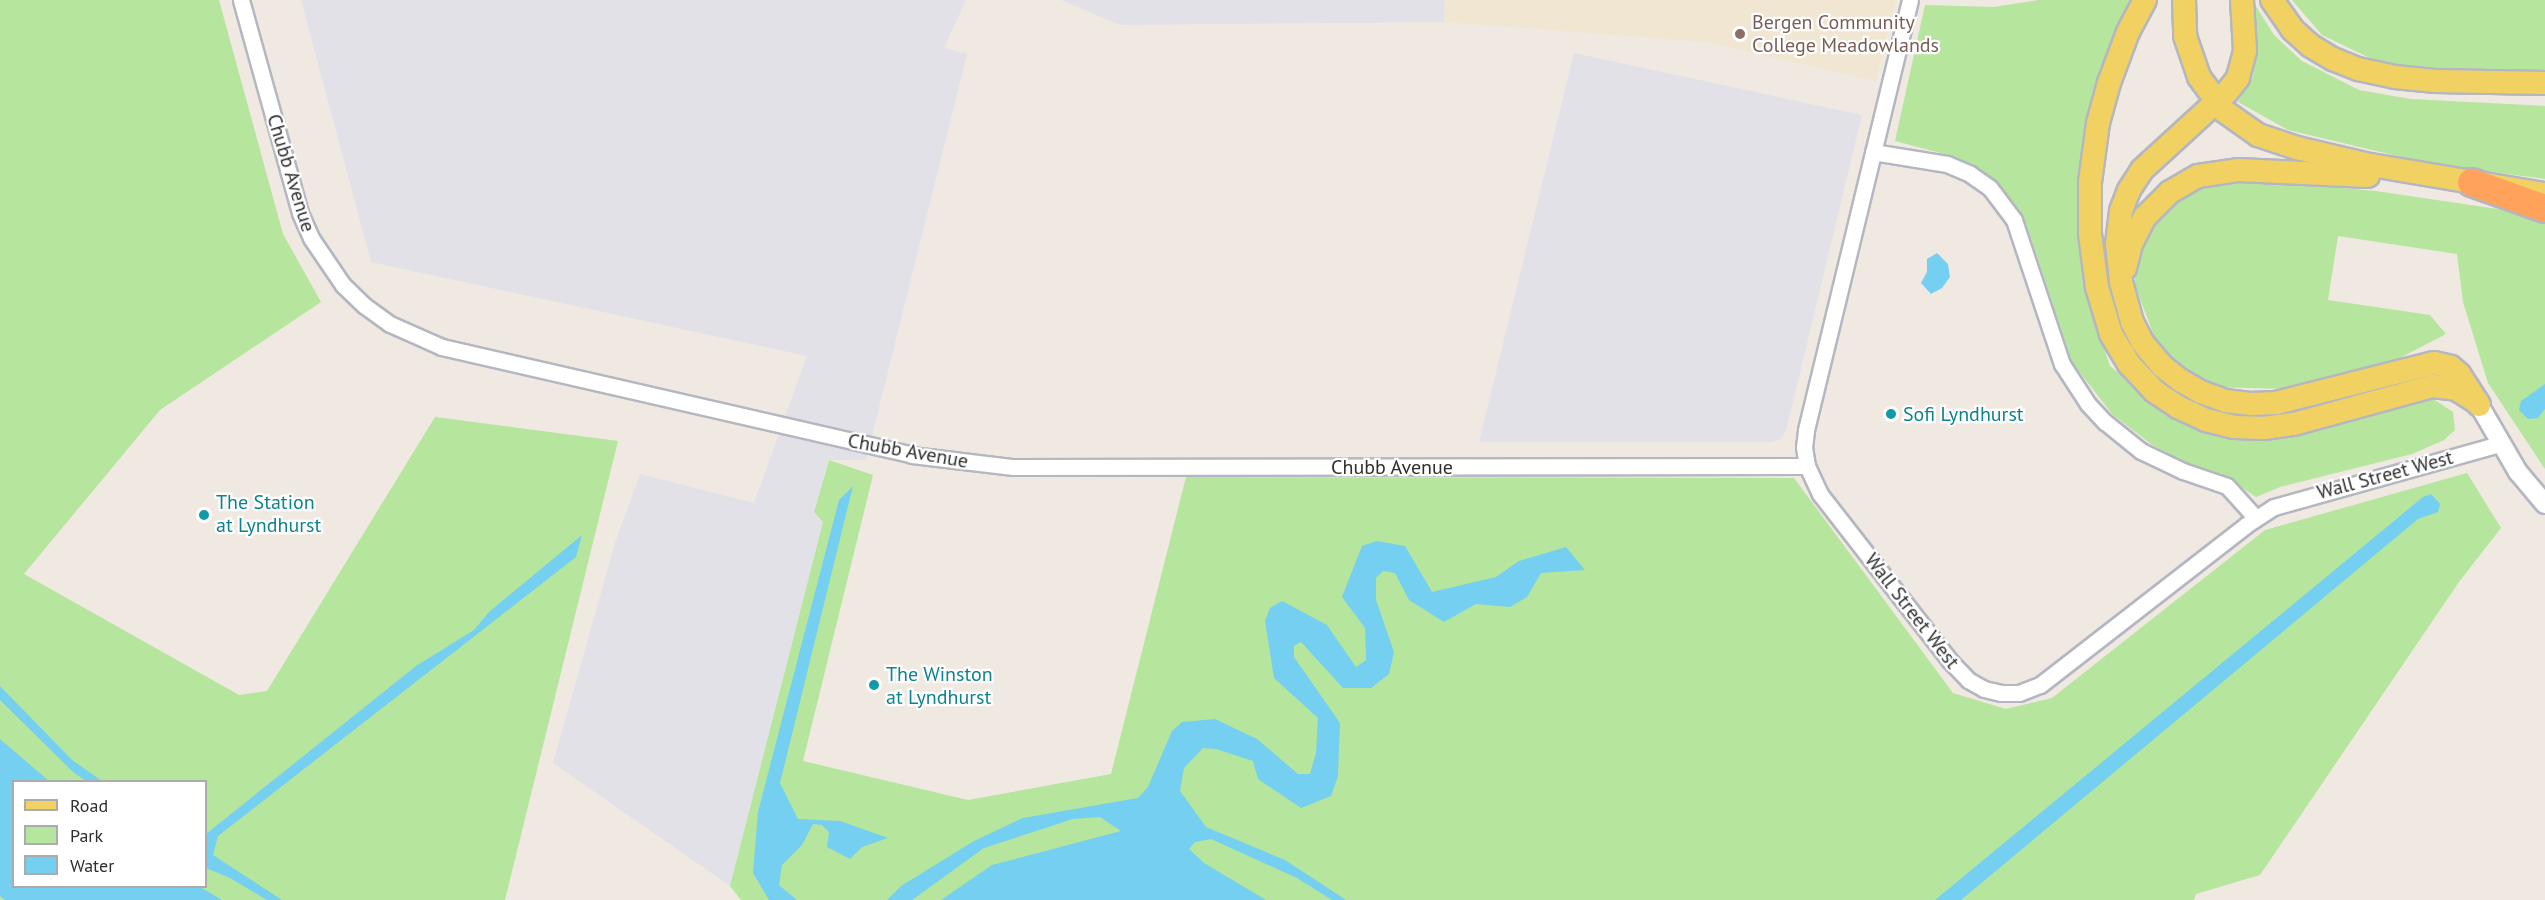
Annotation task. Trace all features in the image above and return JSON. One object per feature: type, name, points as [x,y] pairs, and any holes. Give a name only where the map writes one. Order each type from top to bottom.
[{"type":"highway","points":[[2458,180],[2545,208]]},
{"type":"main road","points":[[2145,0],[2128,32],[2109,82],[2096,132],[2090,182],[2090,234],[2097,287],[2111,334],[2129,364],[2154,391],[2178,407],[2205,420],[2234,427],[2264,428],[2294,424],[2433,386],[2456,389],[2479,405]]},
{"type":"main road","points":[[2184,0],[2184,23],[2188,50],[2199,77],[2216,102],[2246,128],[2277,142],[2338,158],[2545,194]]},
{"type":"main road","points":[[2242,0],[2245,51],[2242,69],[2233,85],[2150,160],[2135,179],[2124,200],[2118,222],[2117,243],[2128,311],[2142,342],[2162,366],[2190,387],[2226,401],[2263,404],[2288,401],[2415,366],[2434,363],[2451,367],[2459,374],[2479,405]]},
{"type":"main road","points":[[2272,0],[2292,29],[2311,46],[2333,59],[2358,69],[2382,75],[2435,81],[2545,83]]},
{"type":"main road","points":[[2128,311],[2125,268],[2135,235],[2161,200],[2188,181],[2211,173],[2238,170],[2458,180]]},
{"type":"street","name":"Chubb Avenue","points":[[241,0],[300,213],[320,253],[343,285],[365,306],[390,324],[442,347],[912,455],[1013,467],[1807,466]]},
{"type":"street","name":"Wall Street West","points":[[1910,0],[1806,431],[1807,466],[1826,502],[1949,660],[1976,686],[2001,693],[2019,693],[2040,685],[2255,517],[2294,499],[2500,444]]},
{"type":"street","points":[[1873,152],[1947,164],[1979,180],[1999,198],[2019,232],[2062,364],[2099,428],[2130,443],[2155,459],[2227,486],[2255,517]]},
{"type":"street","points":[[2479,405],[2518,472],[2545,504]]},
{"type":"shaded area","points":[[301,0],[966,0],[944,48],[967,54],[866,460],[828,460],[814,512],[823,522],[730,886],[553,763],[615,543],[640,474],[754,503],[807,356],[371,262]]},
{"type":"shaded area","points":[[1061,0],[1445,0],[1444,22],[1120,25]]},
{"type":"shaded area","name":"Bergen Community College Meadowlands","points":[[1445,0],[1896,0],[1876,81],[1706,42],[1444,22]]},
{"type":"shaded area","points":[[1574,53],[1862,115],[1786,431],[1780,440],[1769,442],[1479,442]]},
{"type":"green space","points":[[0,0],[219,0],[283,234],[321,302],[160,410],[24,574],[239,695],[267,691],[435,417],[618,441],[505,900],[0,900]]},
{"type":"green space","points":[[2038,0],[2134,0],[2088,111],[2077,214],[2090,305],[2110,366],[2171,417],[2214,435],[2247,439],[2306,434],[2433,399],[2453,412],[2455,430],[2444,440],[2412,454],[2280,487],[2256,497],[2225,476],[2188,464],[2151,444],[2112,414],[2072,362],[2030,235],[2012,201],[1987,176],[1952,156],[1895,141],[1925,5],[1994,7]]},
{"type":"green space","points":[[2252,0],[2274,35],[2302,61],[2359,90],[2411,99],[2545,106],[2545,179],[2431,164],[2288,130],[2238,102],[2253,76],[2256,55]]},
{"type":"green space","points":[[2292,0],[2545,0],[2545,72],[2447,71],[2376,61],[2322,35]]},
{"type":"green space","points":[[2215,180],[2276,182],[2376,191],[2511,211],[2545,223],[2545,469],[2488,383],[2463,302],[2457,254],[2338,236],[2328,300],[2430,315],[2446,334],[2394,361],[2291,389],[2212,387],[2158,346],[2134,283],[2144,240],[2168,201]]},
{"type":"green space","points":[[829,460],[873,475],[803,761],[968,800],[1111,774],[1186,477],[1794,478],[1953,693],[2006,709],[2052,698],[2265,530],[2467,473],[2501,528],[2459,582],[2260,875],[2196,894],[2194,900],[741,900],[730,886],[823,522],[814,512]]},
{"type":"water","points":[[1937,253],[1948,264],[1950,277],[1942,288],[1931,294],[1921,283],[1927,272],[1927,259]]},
{"type":"water","points":[[2545,384],[2545,409],[2538,418],[2528,419],[2519,410],[2521,401]]},
{"type":"water","points":[[853,486],[780,783],[798,819],[840,821],[888,838],[862,847],[850,859],[827,847],[829,832],[822,825],[813,824],[802,845],[782,865],[779,885],[797,900],[769,900],[753,873],[758,812],[839,500]]},
{"type":"water","points":[[2431,494],[2440,504],[2438,512],[2418,519],[1961,900],[1935,900],[2423,497]]},
{"type":"water","points":[[582,535],[576,557],[218,836],[213,855],[282,900],[267,900],[230,878],[207,868],[207,833],[416,666],[474,630],[489,612]]},
{"type":"water","points":[[1377,541],[1405,546],[1432,592],[1496,577],[1519,561],[1566,547],[1585,570],[1541,573],[1527,597],[1510,607],[1476,604],[1444,622],[1409,600],[1395,573],[1383,571],[1376,578],[1376,600],[1394,652],[1389,674],[1371,688],[1343,688],[1301,642],[1294,646],[1294,657],[1340,723],[1338,776],[1331,796],[1301,808],[1258,779],[1253,761],[1216,749],[1203,748],[1184,768],[1180,791],[1206,827],[1285,860],[1346,900],[1332,900],[1297,878],[1211,839],[1195,842],[1189,849],[1204,863],[1266,900],[941,900],[992,865],[1121,831],[1100,817],[1073,819],[984,848],[912,900],[887,900],[901,886],[974,841],[1023,818],[1138,798],[1148,787],[1172,731],[1182,722],[1215,719],[1257,739],[1298,774],[1310,774],[1316,753],[1318,718],[1274,678],[1265,621],[1270,608],[1282,601],[1327,625],[1356,667],[1366,660],[1365,628],[1342,597],[1362,546]]},
{"type":"water","points":[[0,686],[72,760],[101,780],[85,780],[73,772],[0,700]]},
{"type":"water","points":[[0,739],[48,780],[12,780],[12,888],[202,888],[222,900],[5,900],[0,896]]},
{"type":"place","name":"Bergen Community College Meadowlands","points":[[1740,34]]},
{"type":"place","name":"Sofi Lyndhurst","points":[[1891,414]]},
{"type":"place","name":"The Station at Lyndhurst","points":[[204,515]]},
{"type":"place","name":"The Winston at Lyndhurst","points":[[874,685]]}]
